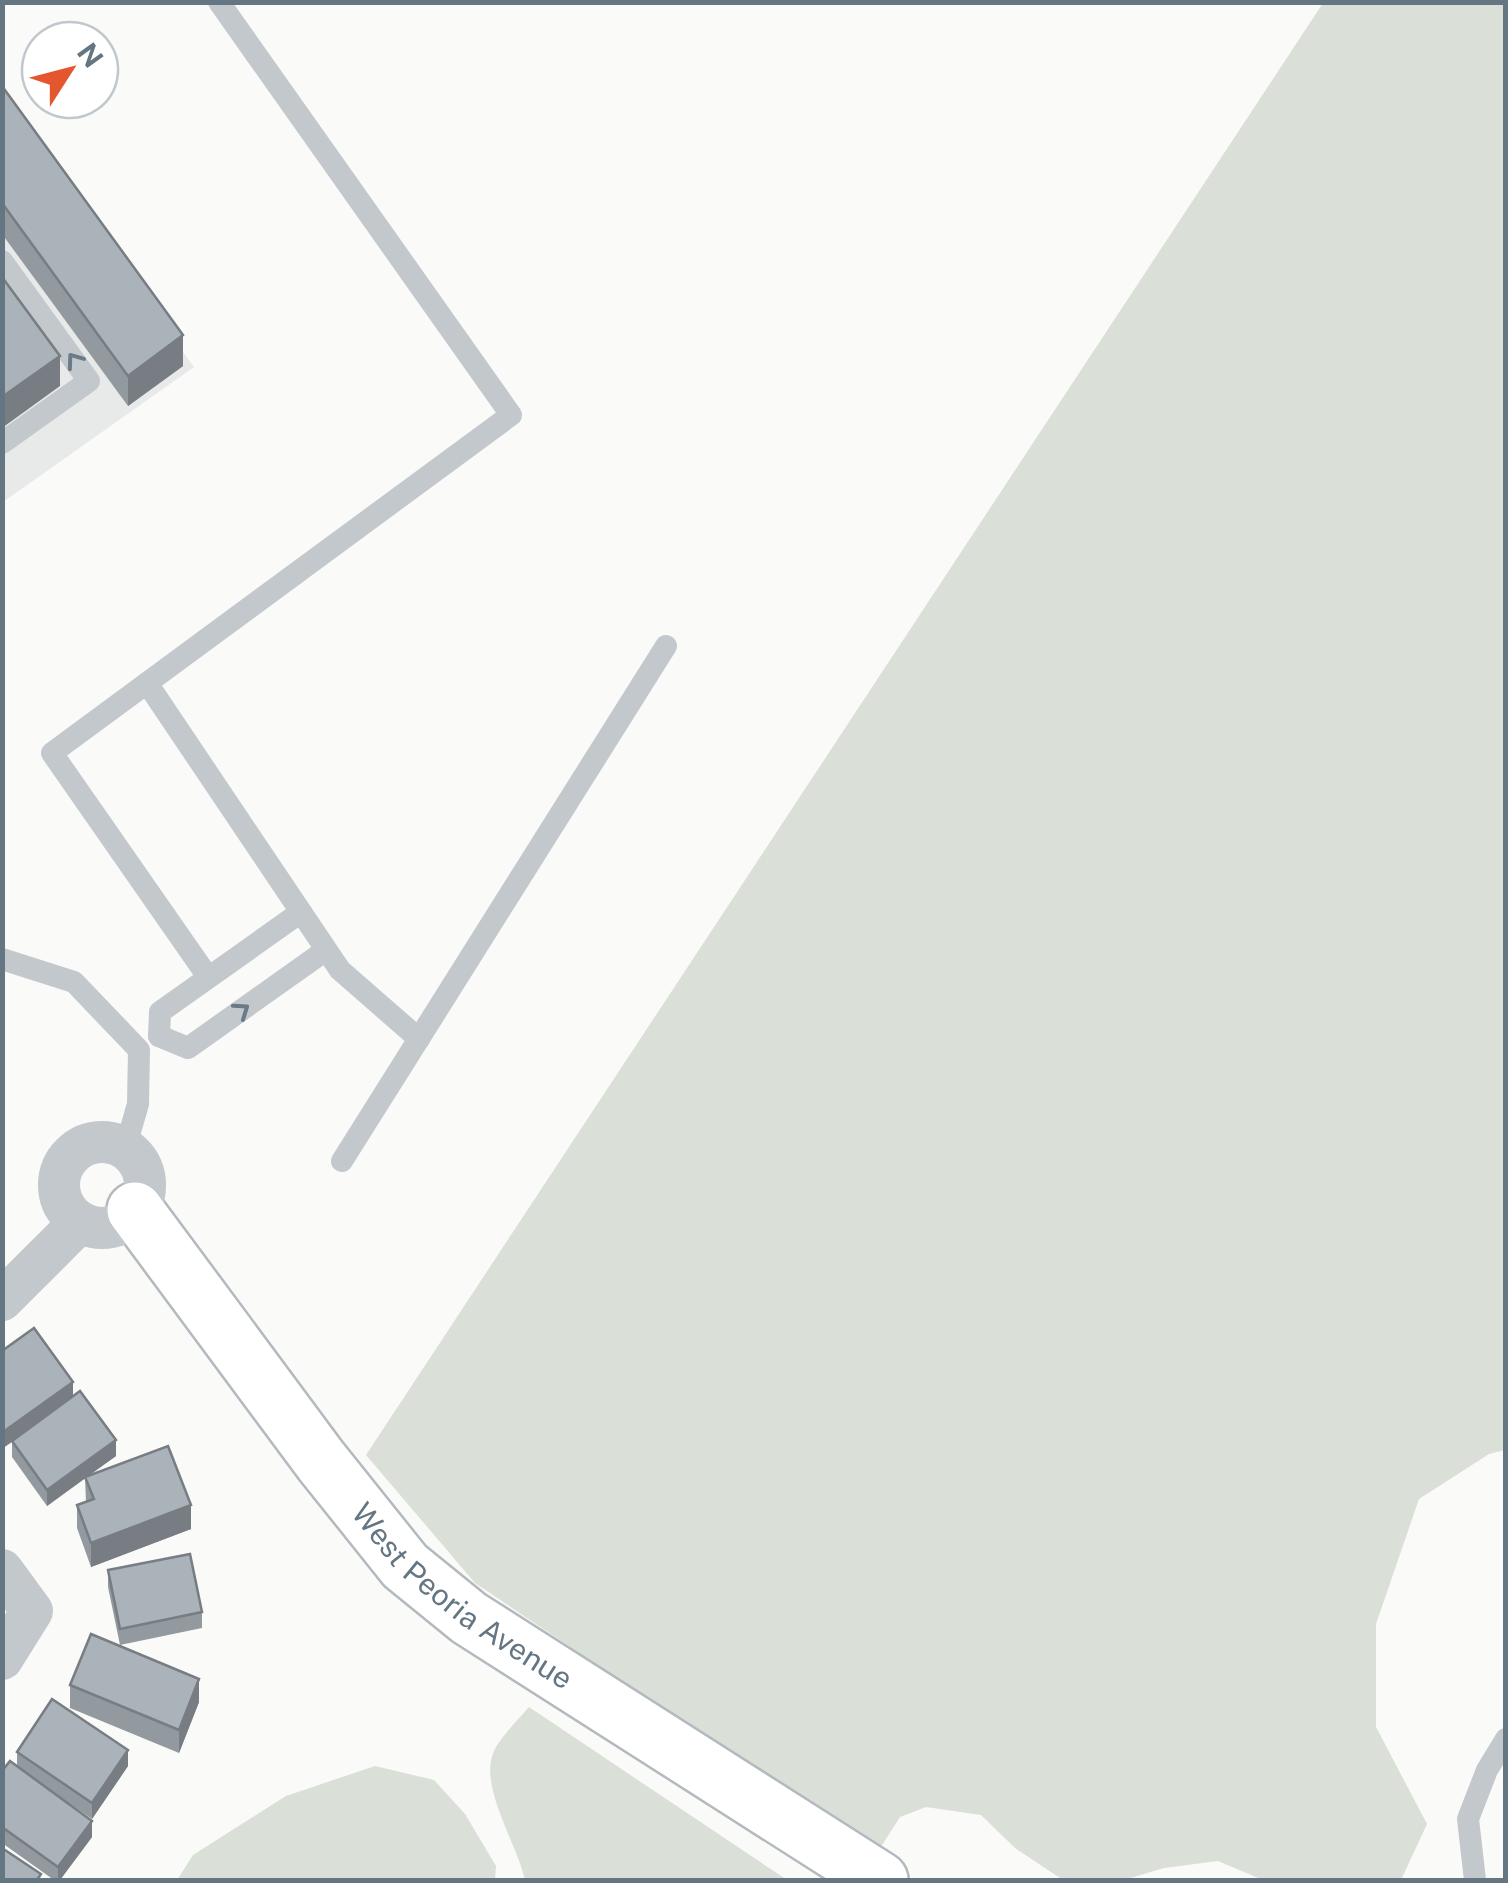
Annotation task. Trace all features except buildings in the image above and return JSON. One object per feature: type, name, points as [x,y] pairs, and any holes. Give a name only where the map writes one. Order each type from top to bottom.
[{"type":"street","points":[[105,1142],[125,1150],[140,1164],[144,1178],[144,1191],[135,1210],[120,1224],[107,1228],[80,1222],[62,1200],[60,1172],[68,1158],[91,1143],[105,1142]]},
{"type":"street","name":"West Peoria Avenue","points":[[135,1210],[405,1566],[469,1618],[880,1880]]},
{"type":"street","points":[[2,1300],[80,1222]]},
{"type":"street","points":[[2,1570],[32,1611],[2,1658]]},
{"type":"lane","points":[[208,976],[52,753],[511,414],[219,2]]},
{"type":"lane","points":[[2,261],[89,381],[2,443]]},
{"type":"lane","points":[[342,1161],[666,646]]},
{"type":"lane","points":[[147,682],[340,970],[419,1038]]},
{"type":"lane","points":[[125,1150],[149,1043],[160,1012],[301,912]]},
{"type":"lane","points":[[2,959],[74,982],[149,1043],[188,1048],[326,950]]},
{"type":"lane","points":[[1475,1880],[1468,1818],[1486,1770],[1506,1740]]},
{"type":"shaded area","points":[[1323,3],[1505,3],[1505,1450],[1489,1454],[1419,1499],[1376,1624],[1376,1727],[1427,1824],[1401,1880],[1263,1880],[1218,1861],[1164,1868],[1124,1880],[1063,1880],[1015,1848],[981,1815],[926,1807],[900,1817],[877,1853],[475,1583],[366,1455]]},
{"type":"shaded area","points":[[2,108],[194,367],[3,502],[2,502]]},
{"type":"shaded area","points":[[529,1707],[787,1880],[525,1880],[500,1815],[490,1765],[497,1745]]},
{"type":"shaded area","points":[[375,1766],[434,1780],[465,1814],[496,1866],[495,1880],[177,1880],[193,1855],[286,1796]]}]
